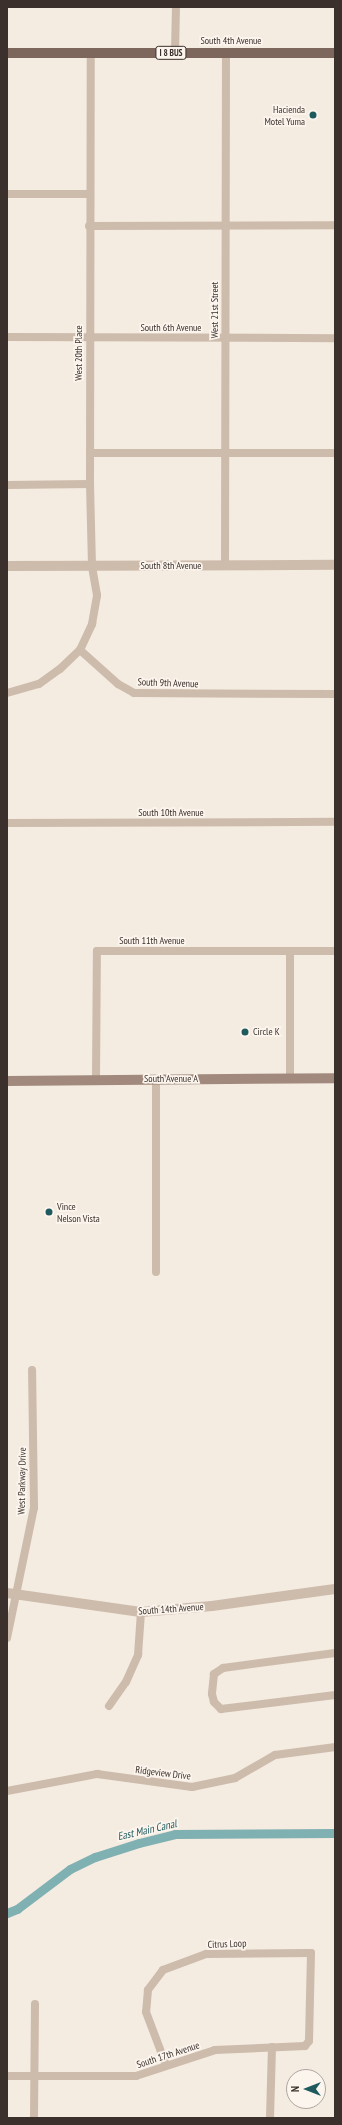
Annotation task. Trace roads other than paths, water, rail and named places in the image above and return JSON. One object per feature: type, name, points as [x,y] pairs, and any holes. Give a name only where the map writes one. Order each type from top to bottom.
[{"type":"main road","name":"South 4th Avenue","points":[[7,53],[335,53]]},
{"type":"main road","name":"South Avenue A","points":[[7,1081],[335,1078]]},
{"type":"street","points":[[175,53],[176,7]]},
{"type":"street","name":"West 20th Place","points":[[80,650],[92,624],[97,595],[92,566],[90,484],[89,194],[91,53]]},
{"type":"street","name":"West 21st Street","points":[[226,54],[226,566]]},
{"type":"street","points":[[7,194],[89,194]]},
{"type":"street","points":[[89,226],[335,225]]},
{"type":"street","name":"South 6th Avenue","points":[[7,337],[335,338]]},
{"type":"street","points":[[90,453],[335,453]]},
{"type":"street","points":[[7,485],[90,484]]},
{"type":"street","name":"South 8th Avenue","points":[[7,566],[335,565]]},
{"type":"street","points":[[7,693],[39,684],[60,670],[80,650]]},
{"type":"street","name":"South 9th Avenue","points":[[80,650],[118,684],[134,693],[335,694]]},
{"type":"street","name":"South 10th Avenue","points":[[7,823],[335,822]]},
{"type":"street","name":"South 11th Avenue","points":[[96,1079],[97,951],[335,951]]},
{"type":"street","points":[[290,951],[290,1078]]},
{"type":"street","points":[[156,1080],[156,1272]]},
{"type":"street","name":"West Parkway Drive","points":[[7,1638],[12,1594],[34,1508],[32,1370]]},
{"type":"street","name":"South 14th Avenue","points":[[12,1594],[141,1612],[212,1606],[335,1589]]},
{"type":"street","points":[[109,1706],[126,1682],[138,1655],[141,1612]]},
{"type":"street","points":[[335,1653],[223,1668],[214,1674],[212,1694],[214,1702],[221,1709],[335,1696]]},
{"type":"street","name":"Ridgeview Drive","points":[[7,1791],[97,1774],[192,1787],[235,1778],[275,1755],[335,1747]]},
{"type":"street","name":"Citrus Loop","points":[[166,2065],[146,2012],[148,1990],[163,1970],[206,1954],[311,1953],[309,2041]]},
{"type":"street","points":[[34,2118],[35,2004]]},
{"type":"street","name":"South 17th Avenue","points":[[7,2076],[136,2076],[215,2050],[305,2046],[309,2041]]},
{"type":"street","points":[[270,2118],[272,2047]]},
{"type":"waterway","name":"East Main Canal","points":[[7,1913],[17,1909],[70,1869],[95,1857],[139,1843],[175,1834],[335,1833]]},
{"type":"place","name":"Hacienda Motel Yuma","points":[[313,115]]},
{"type":"place","name":"Circle K","points":[[245,1032]]},
{"type":"place","name":"Vince Nelson Vista","points":[[49,1212]]}]
